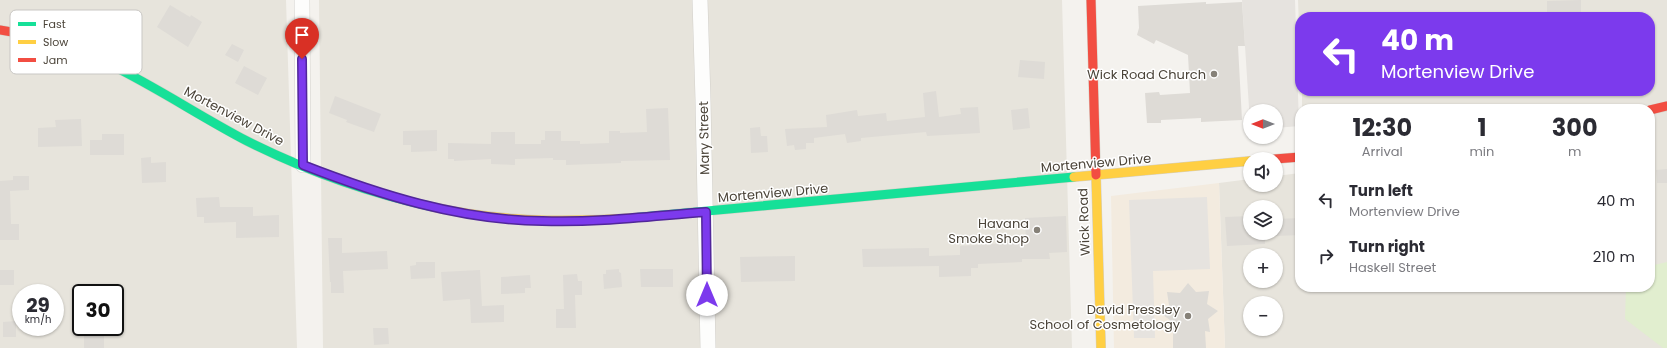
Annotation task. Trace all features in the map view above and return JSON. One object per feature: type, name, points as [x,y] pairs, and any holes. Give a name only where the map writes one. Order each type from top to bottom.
[{"type":"street","points":[[302,0],[303,165]]},
{"type":"street","name":"Mary Street","points":[[700,0],[708,348]]},
{"type":"street","name":"Wick Road","points":[[1091,0],[1101,348]]},
{"type":"street","name":"Mortenview Drive","points":[[0,30],[10,32]]},
{"type":"street","name":"Mortenview Drive","points":[[129,74],[248,141],[355,186],[408,202],[503,219],[576,221],[706,212],[1243,162]]},
{"type":"street","points":[[1655,109],[1667,106]]},
{"type":"street","points":[[1283,158],[1295,157]]},
{"type":"shaded area","points":[[0,0],[286,0],[297,348],[0,348]]},
{"type":"shaded area","points":[[319,0],[1062,0],[1072,348],[323,348]]},
{"type":"shaded area","points":[[1242,0],[1295,0],[1295,96],[1298,96],[1298,104],[1295,104],[1295,126],[1283,127],[1283,104],[1249,104]]},
{"type":"shaded area","points":[[1298,0],[1667,0],[1667,348],[1225,348],[1219,183],[1243,180],[1243,192],[1283,192],[1283,175],[1295,174],[1295,292],[1655,292],[1655,104],[1302,104],[1302,96],[1655,96],[1655,12],[1298,12]]},
{"type":"shaded area","points":[[1219,183],[1225,348],[1114,348],[1111,196]]},
{"type":"shaded area","points":[[1207,197],[1210,269],[1153,271],[1155,338],[1134,338],[1129,200]]},
{"type":"green space","points":[[1667,262],[1667,348],[1663,348],[1625,319],[1626,292],[1655,292],[1655,265]]},
{"type":"building","points":[[1581,0],[1581,12],[1547,12],[1547,1]]},
{"type":"building","name":"Wick Road Church","points":[[1206,2],[1206,4],[1242,2],[1245,46],[1238,46],[1242,120],[1201,122],[1201,118],[1161,120],[1161,123],[1147,123],[1145,93],[1159,92],[1160,95],[1190,93],[1188,55],[1156,40],[1154,44],[1137,35],[1139,28],[1138,6]]},
{"type":"building","points":[[170,5],[190,17],[191,15],[202,22],[188,47],[157,27]]},
{"type":"building","points":[[232,44],[244,50],[238,62],[225,55]]},
{"type":"building","points":[[1020,60],[1045,62],[1044,79],[1018,77]]},
{"type":"building","points":[[244,66],[267,78],[258,95],[235,83]]},
{"type":"building","points":[[936,91],[939,117],[961,114],[960,108],[978,107],[980,133],[927,136],[926,132],[861,138],[861,141],[847,143],[845,134],[814,138],[814,143],[806,143],[806,149],[795,150],[794,145],[787,146],[785,129],[827,127],[826,115],[857,110],[858,116],[886,113],[887,121],[925,117],[923,93]]},
{"type":"building","points":[[335,96],[381,114],[374,132],[346,122],[347,120],[329,113]]},
{"type":"building","points":[[668,108],[670,160],[621,161],[621,163],[566,165],[566,160],[553,160],[553,158],[515,159],[515,165],[491,164],[491,159],[454,161],[454,159],[448,159],[448,143],[491,144],[491,132],[515,132],[515,144],[541,144],[541,140],[545,140],[545,131],[561,131],[561,141],[580,141],[580,144],[609,143],[609,131],[620,131],[620,133],[647,132],[646,109]]},
{"type":"building","points":[[1028,108],[1030,128],[1013,130],[1011,110]]},
{"type":"building","points":[[81,119],[82,146],[38,147],[38,128],[56,127],[55,120]]},
{"type":"building","points":[[760,127],[761,136],[767,136],[768,152],[751,153],[750,128]]},
{"type":"building","points":[[437,130],[437,151],[411,152],[411,145],[403,145],[403,131]]},
{"type":"building","points":[[102,134],[124,134],[124,155],[90,155],[90,140],[102,140]]},
{"type":"building","points":[[151,157],[151,163],[166,162],[166,182],[142,183],[141,158]]},
{"type":"building","points":[[1667,169],[1667,183],[1657,183],[1656,170]]},
{"type":"building","points":[[13,176],[29,176],[29,190],[10,191],[11,224],[19,224],[19,240],[0,240],[0,181],[13,180]]},
{"type":"building","points":[[219,197],[220,207],[253,207],[253,216],[279,215],[279,237],[236,238],[236,222],[204,223],[204,217],[197,217],[196,198]]},
{"type":"building","points":[[1066,216],[1067,252],[1049,253],[1050,259],[1022,259],[1022,262],[978,264],[978,268],[971,268],[971,276],[939,277],[939,266],[863,267],[862,249],[929,248],[929,256],[960,255],[960,246],[1026,242],[1025,218]]},
{"type":"building","points":[[1243,216],[1243,240],[1265,240],[1265,244],[1227,246],[1225,217]]},
{"type":"building","points":[[1295,218],[1295,235],[1283,236],[1283,219]]},
{"type":"building","points":[[328,238],[342,238],[342,253],[387,251],[388,269],[343,271],[344,293],[331,293]]},
{"type":"building","points":[[795,256],[795,281],[741,282],[740,257]]},
{"type":"building","points":[[416,262],[435,262],[435,278],[411,279],[410,266],[416,265]]},
{"type":"building","points":[[619,269],[619,272],[621,273],[622,287],[604,289],[603,274],[606,274],[606,270]]},
{"type":"building","points":[[640,269],[673,269],[673,287],[641,287]]},
{"type":"building","points":[[0,270],[14,270],[14,284],[0,285]]},
{"type":"building","points":[[480,270],[482,306],[504,305],[504,322],[471,323],[470,299],[443,301],[441,272]]},
{"type":"building","points":[[577,274],[578,281],[582,281],[582,295],[575,295],[576,328],[556,328],[556,309],[564,309],[563,275]]},
{"type":"building","points":[[530,275],[531,288],[525,288],[525,293],[501,294],[501,277]]},
{"type":"building","name":"David Pressley School of Cosmetology","points":[[1188,283],[1196,292],[1209,291],[1207,304],[1218,311],[1208,319],[1210,332],[1205,331],[1206,348],[1173,348],[1173,332],[1169,333],[1170,320],[1160,313],[1169,305],[1167,292],[1180,293]]},
{"type":"building","points":[[12,321],[12,336],[16,337],[3,337],[3,322]]},
{"type":"building","points":[[373,328],[388,328],[389,344],[374,345]]},
{"type":"building","points":[[84,336],[104,336],[104,348],[84,348]]},
{"type":"traffic: fast","points":[[128,74],[269,152],[314,171],[361,188],[433,207]]},
{"type":"traffic: fast","points":[[631,218],[1074,177]]},
{"type":"traffic: slow","points":[[1074,177],[1243,162]]},
{"type":"traffic: slow","points":[[1096,175],[1101,348]]},
{"type":"traffic: slow","points":[[433,207],[482,216],[532,220],[631,218]]},
{"type":"traffic: jam","points":[[1091,0],[1096,175]]},
{"type":"traffic: jam","points":[[0,30],[10,32]]},
{"type":"traffic: jam","points":[[1655,109],[1667,106]]},
{"type":"traffic: jam","points":[[1283,158],[1295,157]]},
{"type":"place","name":"Wick Road Church","points":[[1214,74]]},
{"type":"place","name":"Havana Smoke Shop","points":[[1037,230]]},
{"type":"place","name":"David Pressley School of Cosmetology","points":[[1188,316]]},
{"type":"route","points":[[302,59],[303,165],[355,186],[408,202],[440,209],[503,219],[576,221],[706,212],[707,295]]}]
